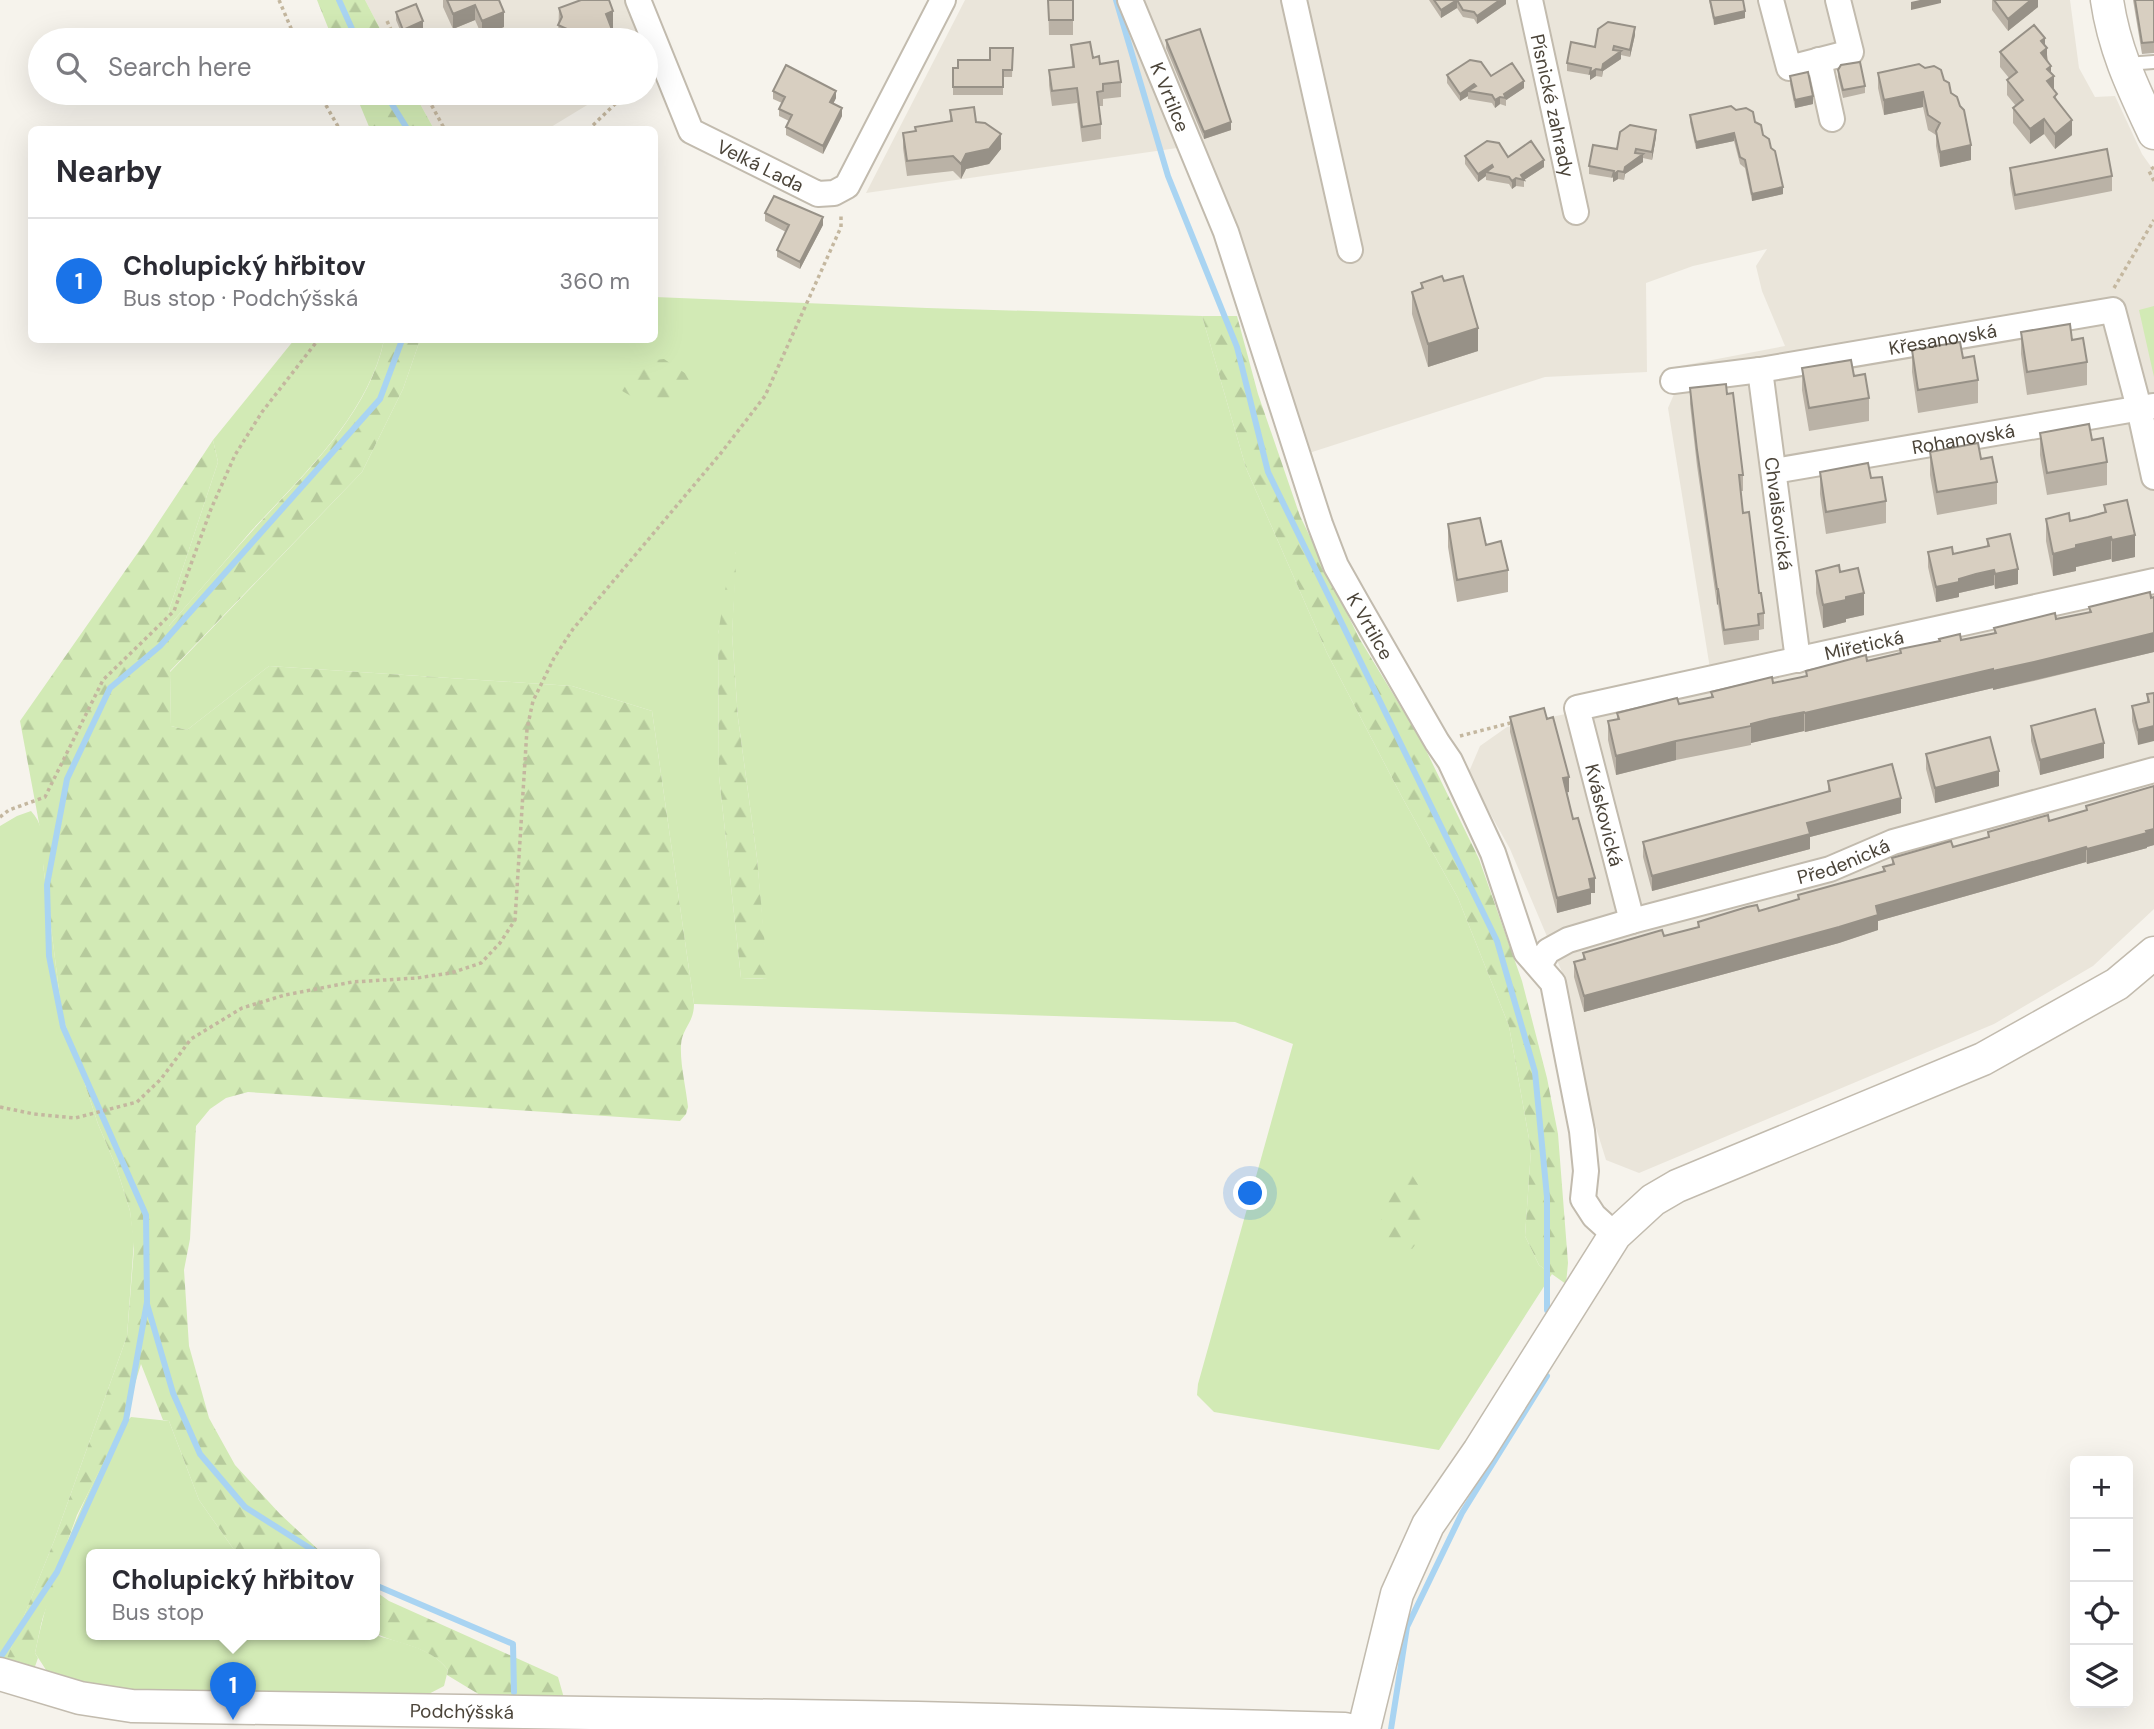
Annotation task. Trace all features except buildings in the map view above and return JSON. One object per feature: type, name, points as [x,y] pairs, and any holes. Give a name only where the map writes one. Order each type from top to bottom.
[{"type":"street","name":"Velká Lada","points":[[638,0],[649,28]]},
{"type":"street","points":[[834,193],[847,186],[943,0]]},
{"type":"street","name":"K Vrtilce","points":[[1130,0],[1226,232],[1336,566],[1450,761],[1493,853],[1527,953],[1553,983],[1583,1131],[1586,1171],[1583,1199],[1594,1216],[1615,1235]]},
{"type":"street","points":[[1294,0],[1350,250]]},
{"type":"street","name":"Písnické zahrady","points":[[1530,0],[1576,212]]},
{"type":"street","points":[[1771,0],[1789,68],[1851,52],[1838,0]]},
{"type":"street","points":[[2107,0],[2111,30],[2123,64],[2154,133]]},
{"type":"street","name":"Velká Lada","points":[[658,49],[691,131],[818,194],[834,193]]},
{"type":"street","points":[[1819,60],[1832,119]]},
{"type":"street","points":[[2100,312],[2113,310],[2147,407],[2154,477]]},
{"type":"street","name":"Křesanovská","points":[[1673,382],[1760,370],[2100,312]]},
{"type":"street","name":"Chvalšovická","points":[[1760,370],[1798,660]]},
{"type":"street","name":"Rohanovská","points":[[1774,471],[2147,407]]},
{"type":"street","name":"Miřetická","points":[[1577,708],[2154,581]]},
{"type":"street","name":"Kváskovická","points":[[1577,708],[1632,921]]},
{"type":"street","name":"Předenická","points":[[1539,965],[1548,951],[1558,944],[1632,921],[1830,869],[1893,842],[2154,770]]},
{"type":"street","points":[[1364,1729],[1397,1594],[1428,1525],[1479,1451],[1615,1235],[1653,1200],[1677,1186],[1983,1059],[2117,984],[2154,953]]},
{"type":"street","name":"Podchýšská","points":[[0,1674],[80,1698],[132,1706],[890,1718],[1345,1729]]},
{"type":"lane","points":[[2123,64],[2154,62]]},
{"type":"path","points":[[279,0],[291,28]]},
{"type":"path","points":[[387,21],[390,28]]},
{"type":"path","points":[[326,105],[338,126]]},
{"type":"path","points":[[431,105],[443,126]]},
{"type":"path","points":[[592,126],[614,105]]},
{"type":"path","points":[[2154,167],[2149,171],[2154,181]]},
{"type":"path","points":[[0,1107],[75,1118],[137,1102],[161,1079],[191,1039],[242,1008],[285,995],[352,982],[451,973],[481,963],[500,943],[515,920],[527,729],[533,701],[573,629],[721,453],[765,396],[841,227],[841,212],[834,193]]},
{"type":"path","points":[[2100,312],[2154,220]]},
{"type":"path","points":[[0,817],[9,810],[45,797],[103,680],[174,611],[211,509],[235,455],[262,412],[315,343]]},
{"type":"path","points":[[1437,742],[1517,721]]},
{"type":"shaded area","points":[[365,0],[638,0],[651,28],[380,28]]},
{"type":"shaded area","points":[[965,0],[2070,0],[2079,68],[2095,97],[2115,96],[2142,154],[2154,171],[2154,909],[2093,966],[1994,1024],[1639,1173],[1606,1160],[1588,1102],[1562,972],[1510,849],[1468,774],[1480,746],[1507,727],[1712,681],[1668,408],[1675,392],[1670,368],[1785,346],[1762,291],[1756,266],[1767,249],[1693,266],[1646,283],[1647,372],[1545,377],[1306,454],[1191,146],[866,193]]},
{"type":"shaded area","points":[[658,45],[664,58],[658,62]]},
{"type":"shaded area","points":[[421,105],[587,105],[553,126],[432,126]]},
{"type":"green space","points":[[317,0],[365,0],[380,28],[328,28]]},
{"type":"green space","points":[[360,105],[421,105],[432,126],[369,126]]},
{"type":"green space","points":[[658,297],[1202,316],[1246,468],[1327,653],[1458,898],[1509,1026],[1531,1150],[1525,1236],[1539,1265],[1552,1274],[1439,1450],[1214,1412],[1197,1395],[1293,1044],[1235,1022],[694,1004],[652,711],[572,686],[269,666],[187,730],[171,726],[170,672],[362,472],[403,389],[419,343],[658,343]],"holes":[[[736,552],[732,634],[738,718],[757,858],[767,979],[741,978],[719,776],[718,634]]]},
{"type":"green space","points":[[2154,306],[2154,377],[2139,310]]},
{"type":"green space","points":[[1202,316],[1237,316],[1258,394],[1300,516],[1359,638],[1421,740],[1479,859],[1522,981],[1547,1078],[1558,1134],[1568,1263],[1566,1284],[1539,1265],[1525,1236],[1531,1150],[1509,1026],[1458,898],[1327,653],[1246,468]]},
{"type":"green space","points":[[292,343],[383,343],[364,394],[331,443],[168,627],[168,613],[218,462],[213,440]]},
{"type":"green space","points":[[383,343],[419,343],[403,389],[362,472],[170,671],[171,726],[187,730],[269,666],[572,686],[652,711],[694,1004],[681,1045],[688,1107],[680,1121],[248,1092],[226,1098],[210,1109],[196,1126],[190,1239],[184,1270],[189,1346],[209,1418],[235,1465],[280,1514],[318,1549],[233,1549],[199,1500],[169,1421],[163,1420],[141,1364],[122,1426],[77,1515],[68,1540],[42,1620],[35,1653],[38,1658],[32,1675],[7,1658],[54,1541],[127,1336],[134,1249],[130,1211],[62,1014],[42,839],[20,721],[213,440],[218,462],[168,613],[169,626],[332,442],[364,393]]},
{"type":"green space","points":[[664,359],[701,384],[683,398],[636,399],[617,388],[611,375],[628,363]]},
{"type":"green space","points":[[737,550],[732,634],[738,718],[757,858],[768,979],[741,978],[719,776],[718,634],[729,567]]},
{"type":"green space","points":[[31,811],[39,823],[42,836],[43,864],[62,1014],[98,1124],[117,1169],[130,1211],[134,1241],[127,1336],[54,1541],[4,1666],[0,1664],[0,826]]},
{"type":"green space","points":[[1410,1172],[1427,1199],[1426,1231],[1412,1249],[1380,1247],[1381,1221],[1396,1178]]},
{"type":"green space","points":[[131,1417],[169,1421],[199,1500],[233,1549],[86,1549],[86,1640],[380,1640],[380,1636],[423,1650],[441,1662],[448,1670],[444,1686],[419,1699],[122,1692],[50,1676],[35,1653],[46,1606],[69,1538],[120,1430]]},
{"type":"green space","points":[[380,1595],[558,1677],[564,1698],[480,1695],[447,1675],[448,1670],[432,1656],[380,1635]]},
{"type":"waterway","points":[[339,0],[352,28]]},
{"type":"waterway","points":[[1116,0],[1168,176],[1237,347],[1268,472],[1497,941],[1535,1072],[1547,1197],[1547,1310]]},
{"type":"waterway","points":[[392,105],[406,126]]},
{"type":"waterway","points":[[0,1658],[57,1572],[126,1420],[147,1302],[146,1215],[63,1027],[49,956],[47,885],[67,779],[110,688],[160,646],[380,399],[401,343]]},
{"type":"waterway","points":[[147,1304],[173,1393],[200,1454],[245,1507],[311,1549]]},
{"type":"waterway","points":[[1391,1729],[1407,1627],[1462,1513],[1547,1376]]},
{"type":"waterway","points":[[380,1587],[513,1644],[514,1692]]},
{"type":"place","name":"Cholupický hřbitov","points":[[233,1720]]}]
